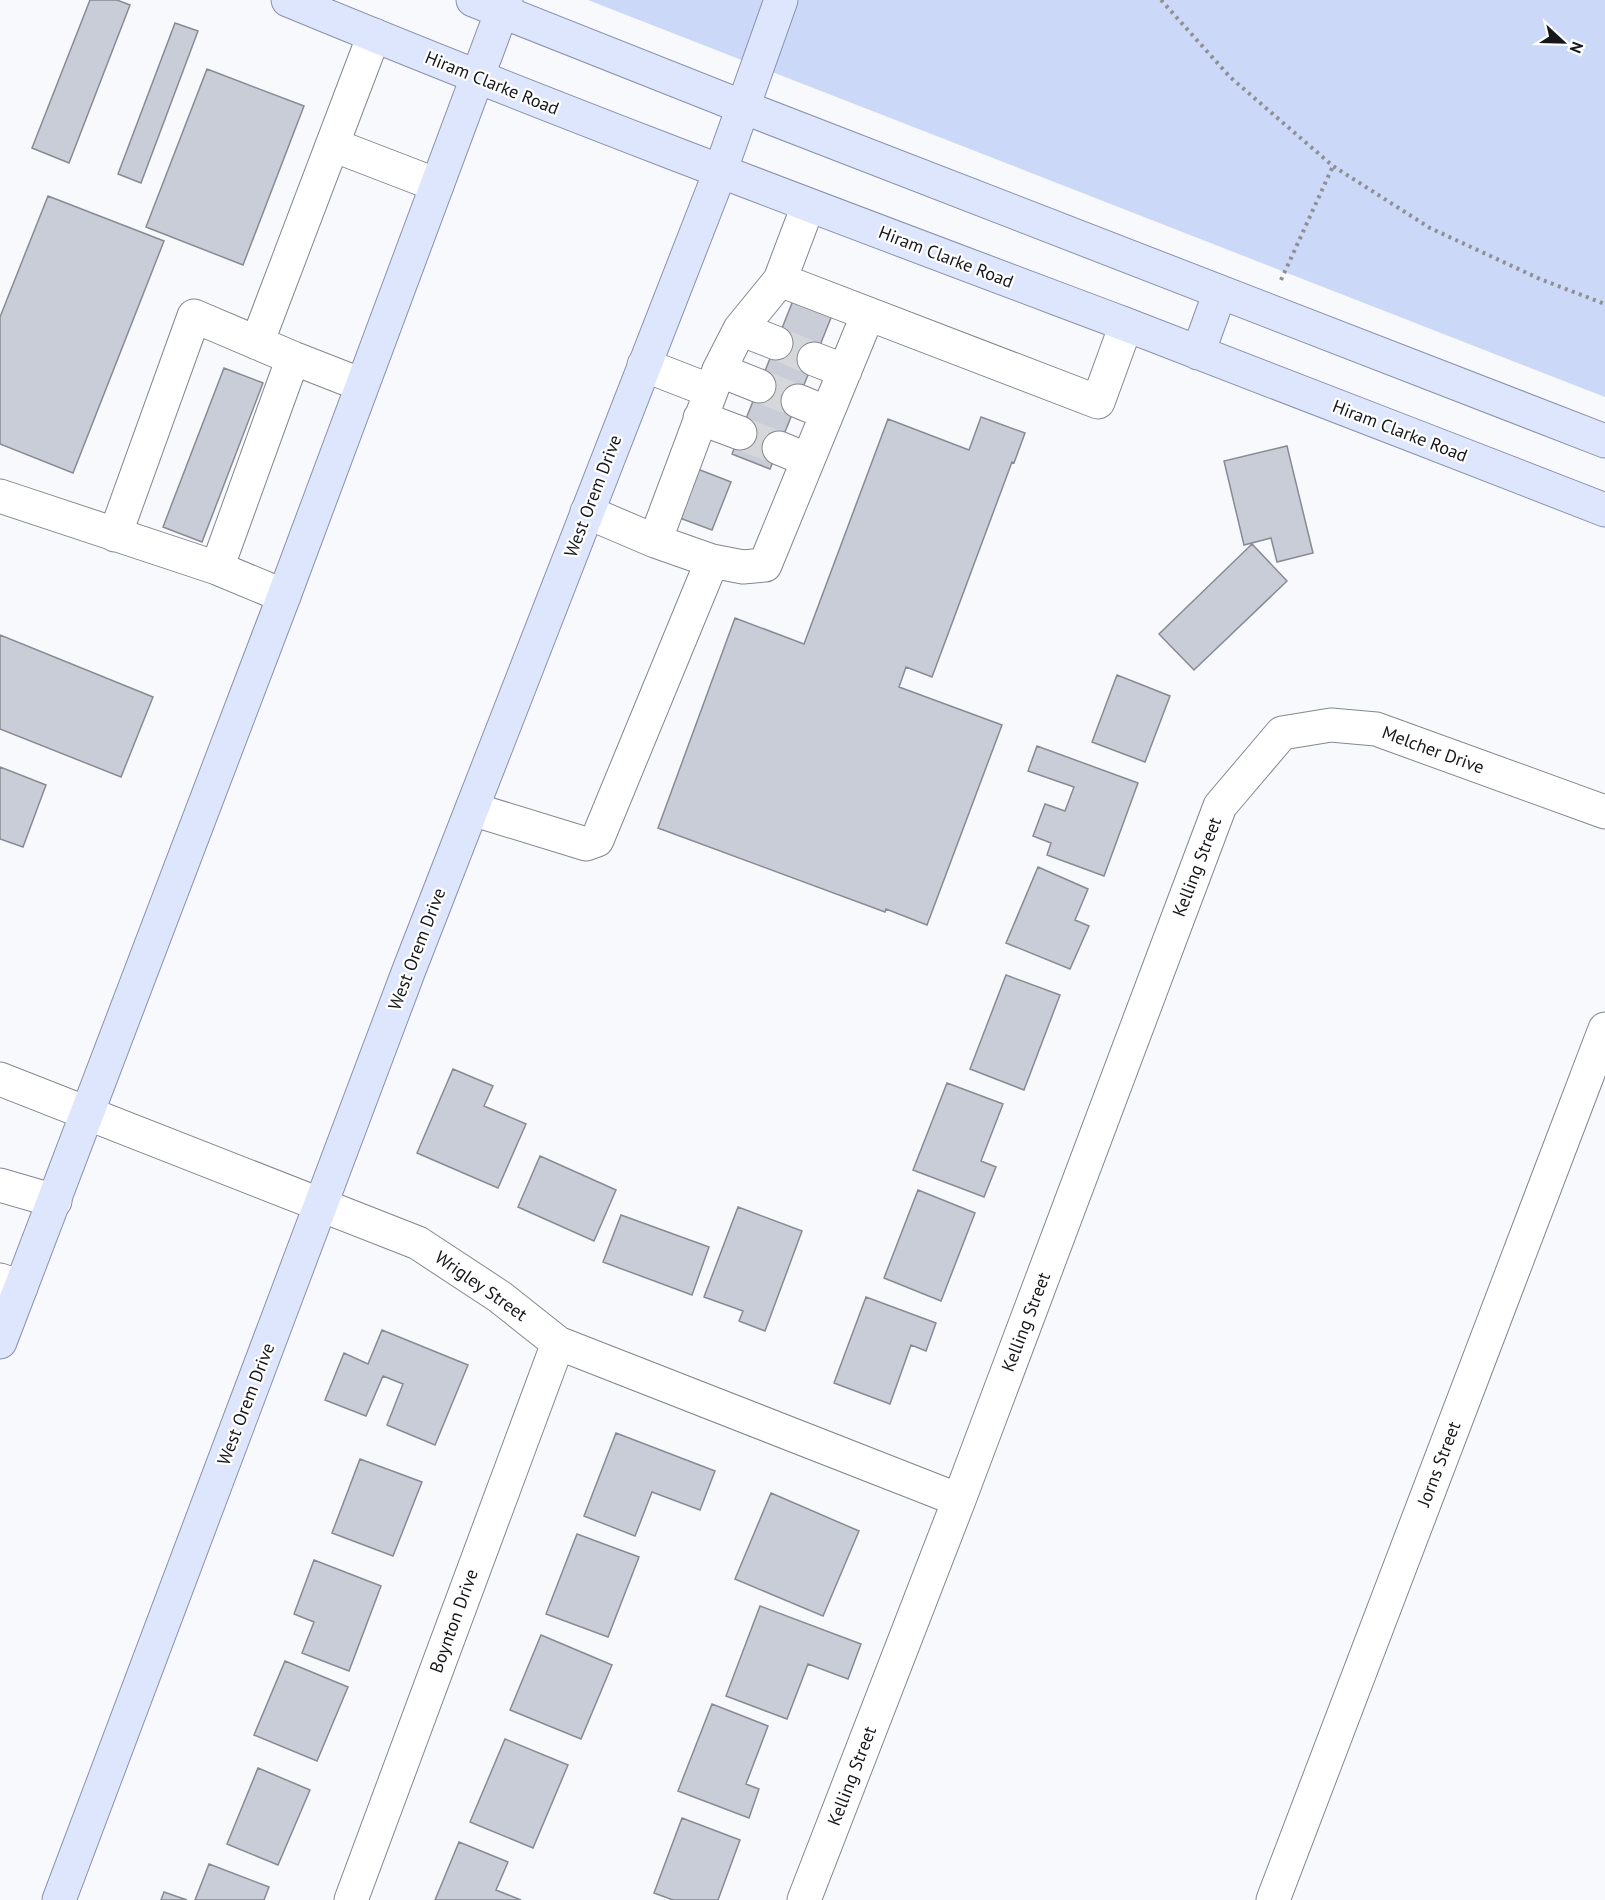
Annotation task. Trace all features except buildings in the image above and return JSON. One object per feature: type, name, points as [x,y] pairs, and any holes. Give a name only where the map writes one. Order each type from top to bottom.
[{"type":"main road","name":"Hiram Clarke Road","points":[[288,0],[478,78],[720,172],[1198,352],[1605,510]]},
{"type":"main road","name":"West Orem Drive","points":[[59,1900],[321,1203],[720,172],[781,0]]},
{"type":"main road","points":[[0,1342],[10,1284],[55,1201],[284,596],[478,78],[494,4],[743,107],[1605,441]]},
{"type":"main road","points":[[1198,352],[1220,292]]},
{"type":"street","points":[[258,343],[374,35]]},
{"type":"street","points":[[333,146],[438,185]]},
{"type":"street","points":[[655,541],[710,393],[740,329],[780,280],[808,206]]},
{"type":"street","points":[[780,280],[1098,402],[1126,325]]},
{"type":"street","points":[[587,512],[655,541],[712,561],[743,567],[765,565],[794,454],[813,407],[844,371],[868,314]]},
{"type":"street","points":[[115,535],[194,316],[362,385]]},
{"type":"street","points":[[740,329],[776,344]]},
{"type":"street","points":[[217,568],[293,358]]},
{"type":"street","points":[[814,359],[844,371]]},
{"type":"street","points":[[644,365],[710,393],[740,433]]},
{"type":"street","points":[[710,393],[759,386]]},
{"type":"street","points":[[0,495],[217,568],[284,596]]},
{"type":"street","points":[[472,809],[586,844],[597,840],[712,561]]},
{"type":"street","name":"Melcher Drive","points":[[1263,753],[1282,733],[1331,724],[1376,729],[1605,812]]},
{"type":"street","name":"Kelling Street","points":[[804,1900],[959,1500],[1220,806],[1263,753]]},
{"type":"street","name":"Jorns Street","points":[[1273,1900],[1605,1029]]},
{"type":"street","name":"Wrigley Street","points":[[0,1079],[321,1203],[418,1243],[501,1297],[558,1342],[959,1500]]},
{"type":"street","points":[[0,1185],[55,1201]]},
{"type":"street","name":"Boynton Drive","points":[[351,1900],[558,1342]]},
{"type":"path","points":[[1161,0],[1230,77],[1333,166],[1430,228],[1540,279],[1605,304]]},
{"type":"path","points":[[1279,285],[1333,166]]},
{"type":"shaded area","points":[[588,0],[1605,0],[1605,397]]},
{"type":"tunnel","points":[[776,343],[814,359]]},
{"type":"tunnel","points":[[759,386],[798,401]]},
{"type":"tunnel","points":[[740,433],[779,448]]}]
